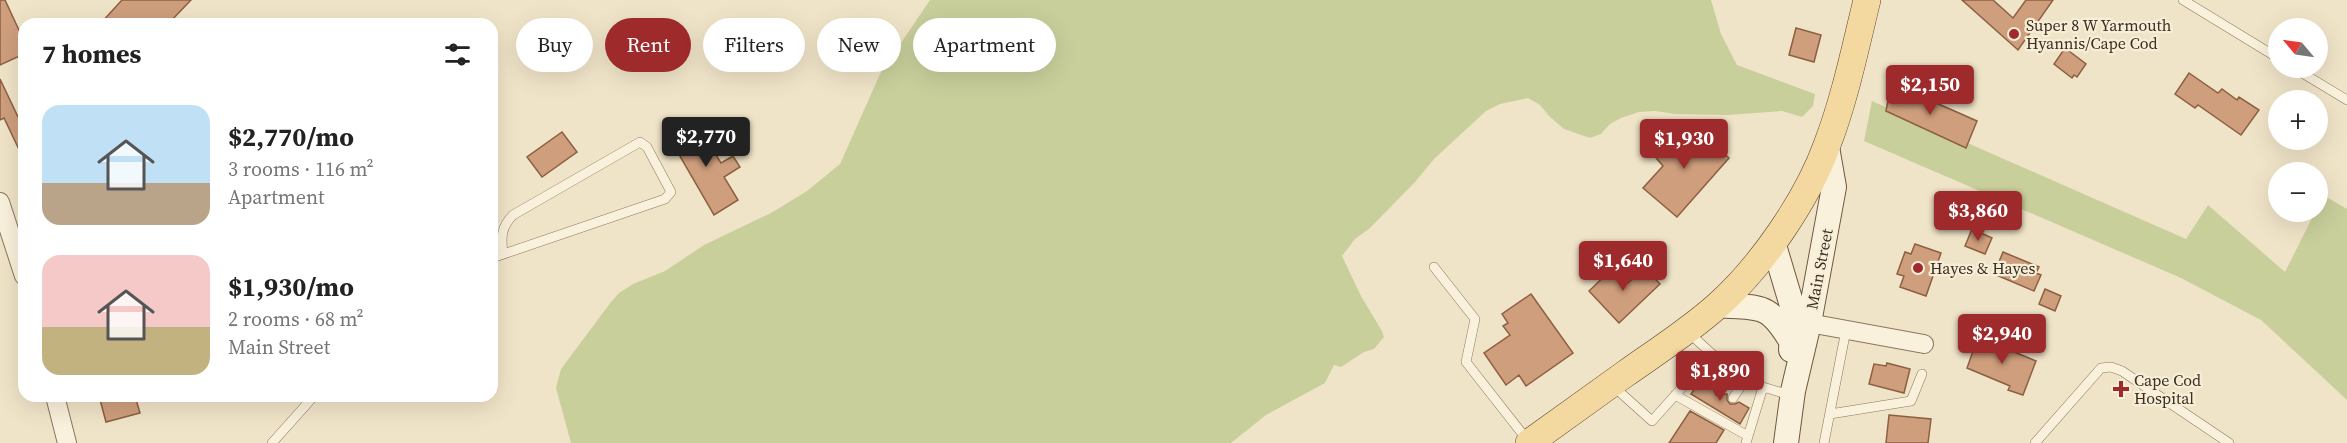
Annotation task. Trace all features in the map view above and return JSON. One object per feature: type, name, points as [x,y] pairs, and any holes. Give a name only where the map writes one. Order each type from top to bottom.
[{"type":"main road","name":"Main Street","points":[[1793,393],[1791,341],[1793,309],[1773,242],[1827,147],[1842,101],[1867,0]]},
{"type":"main road","name":"Main Street","points":[[1786,443],[1793,393],[1809,323],[1834,187],[1827,147]]},
{"type":"main road","points":[[1529,443],[1718,305],[1754,267],[1773,242]]},
{"type":"main road","points":[[1718,305],[1755,308],[1773,314],[1791,341]]},
{"type":"street","points":[[0,202],[18,258]]},
{"type":"street","points":[[1809,323],[1924,344]]},
{"type":"street","points":[[57,402],[67,443]]},
{"type":"lane","points":[[2183,0],[2268,52]]},
{"type":"lane","points":[[2311,78],[2347,100]]},
{"type":"lane","points":[[498,256],[665,199],[671,192],[647,147],[640,142],[513,215],[504,224],[501,241],[503,254]]},
{"type":"lane","points":[[1434,267],[1475,319],[1466,362],[1529,443]]},
{"type":"lane","points":[[1686,330],[1712,354],[1763,387],[1793,393]]},
{"type":"lane","points":[[1824,443],[1846,330]]},
{"type":"lane","points":[[1611,384],[1653,421],[1712,354]]},
{"type":"lane","points":[[2035,443],[2101,368],[2111,367],[2132,376],[2229,443]]},
{"type":"lane","points":[[1720,389],[1735,369]]},
{"type":"lane","points":[[1830,414],[1911,401],[1922,374]]},
{"type":"lane","points":[[1733,398],[1747,377]]},
{"type":"lane","points":[[1675,395],[1719,416],[1747,440],[1763,387]]},
{"type":"lane","points":[[272,443],[309,402]]},
{"type":"green space","points":[[930,0],[1711,0],[1721,34],[1737,65],[1815,94],[1813,106],[1802,117],[1782,111],[1728,115],[1639,112],[1621,118],[1610,124],[1601,134],[1590,138],[1564,129],[1540,105],[1528,98],[1500,104],[1486,111],[1434,159],[1370,228],[1355,239],[1342,256],[1384,337],[1374,349],[1364,352],[1341,367],[1334,365],[1325,383],[1266,415],[1231,443],[571,443],[556,388],[561,369],[611,302],[619,293],[633,284],[665,271],[704,245],[771,213],[807,191],[840,164],[880,74],[881,72],[901,72],[901,43],[913,25],[913,72],[1056,72],[1056,18],[918,18]]},
{"type":"green space","points":[[1872,101],[2186,239],[2208,205],[2285,272],[2310,222],[2328,222],[2328,198],[2347,209],[2347,400],[2261,320],[2181,278],[1864,141]]},
{"type":"building","points":[[0,0],[5,0],[18,28],[18,57],[0,65]]},
{"type":"building","points":[[122,0],[191,0],[174,18],[106,18]]},
{"type":"building","name":"Super 8 W Yarmouth Hyannis/Cape Cod","points":[[1962,0],[1993,0],[2013,18],[2026,0],[2053,0],[2018,50]]},
{"type":"building","points":[[1796,28],[1821,35],[1814,62],[1789,55]]},
{"type":"building","points":[[2065,48],[2086,64],[2077,77],[2074,75],[2072,78],[2054,64]]},
{"type":"building","points":[[2189,73],[2218,93],[2222,89],[2237,100],[2239,97],[2259,110],[2241,135],[2198,105],[2195,108],[2175,94]]},
{"type":"building","points":[[0,79],[18,117],[18,147],[4,118],[0,120]]},
{"type":"building","points":[[1891,83],[1977,121],[1966,148],[1886,111]]},
{"type":"building","points":[[696,123],[721,163],[733,156],[740,167],[724,177],[738,200],[714,215],[670,139]]},
{"type":"building","points":[[1696,128],[1729,158],[1677,217],[1643,188],[1663,166],[1646,146],[1659,136],[1674,153]]},
{"type":"building","points":[[562,132],[577,152],[542,177],[527,157]]},
{"type":"building","points":[[1972,229],[1992,238],[1985,254],[1965,246]]},
{"type":"building","points":[[1915,244],[1941,253],[1926,296],[1900,287],[1904,276],[1897,274],[1905,252],[1911,254]]},
{"type":"building","points":[[2003,252],[2039,267],[2036,273],[2041,275],[2034,291],[1994,274]]},
{"type":"building","points":[[1613,268],[1628,283],[1645,268],[1660,284],[1619,323],[1589,291]]},
{"type":"building","points":[[2045,289],[2061,296],[2055,311],[2039,304]]},
{"type":"building","points":[[1531,294],[1573,353],[1526,386],[1519,375],[1506,385],[1484,353],[1510,335],[1503,326],[1508,323],[1502,314]]},
{"type":"building","points":[[1978,337],[2036,361],[2023,395],[2008,390],[2010,386],[1967,368]]},
{"type":"building","points":[[1887,363],[1910,369],[1904,393],[1869,384],[1874,364],[1886,366]]},
{"type":"building","points":[[1702,378],[1714,386],[1716,395],[1727,394],[1730,404],[1739,402],[1749,408],[1740,424],[1691,394]]},
{"type":"building","points":[[101,402],[137,402],[140,413],[106,422]]},
{"type":"building","points":[[1690,411],[1724,430],[1716,443],[1669,443]]},
{"type":"building","points":[[1889,415],[1931,419],[1928,443],[1886,443]]},
{"type":"place","name":"Super 8 W Yarmouth Hyannis/Cape Cod","points":[[2014,34]]},
{"type":"place","name":"Hayes & Hayes","points":[[1918,268]]},
{"type":"place","name":"Cape Cod Hospital","points":[[2121,389]]}]
